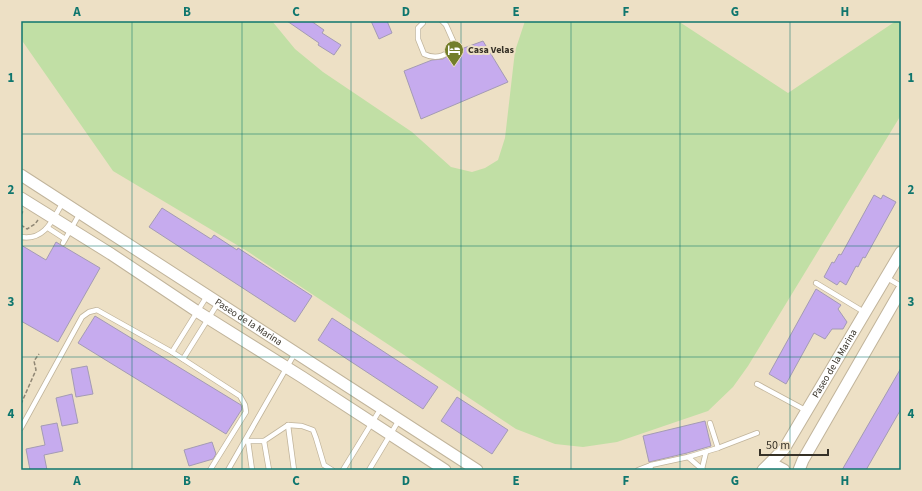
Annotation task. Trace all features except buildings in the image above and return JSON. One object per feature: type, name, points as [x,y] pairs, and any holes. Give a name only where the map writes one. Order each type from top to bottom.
[{"type":"street","name":"Paseo de la Marina","points":[[21,174],[477,470]]},
{"type":"street","name":"Paseo de la Marina","points":[[21,198],[43,211],[51,223],[71,229],[112,254],[198,312],[302,377],[445,470]]},
{"type":"street","name":"Paseo de la Marina","points":[[767,466],[784,450],[901,253]]},
{"type":"street","name":"Paseo de la Marina","points":[[799,470],[803,460],[901,290]]},
{"type":"street","points":[[302,377],[311,363]]},
{"type":"street","points":[[767,466],[784,470]]},
{"type":"lane","points":[[424,22],[418,28],[418,39],[420,46],[424,54],[430,57],[438,57],[446,54],[452,49],[454,43],[451,33],[442,21]]},
{"type":"lane","points":[[21,237],[32,238],[41,234],[51,223],[63,202]]},
{"type":"lane","points":[[51,223],[64,241],[80,213]]},
{"type":"lane","points":[[887,278],[901,286]]},
{"type":"lane","points":[[816,283],[866,313]]},
{"type":"lane","points":[[172,352],[198,312],[207,295]]},
{"type":"lane","points":[[183,360],[218,302]]},
{"type":"lane","points":[[21,428],[82,317],[89,312],[96,310],[172,352],[240,396],[245,405],[246,412],[210,470]]},
{"type":"lane","points":[[228,470],[247,441],[295,352]]},
{"type":"lane","points":[[757,384],[807,411]]},
{"type":"lane","points":[[343,470],[373,424],[381,408]]},
{"type":"lane","points":[[369,470],[399,419]]},
{"type":"lane","points":[[710,423],[718,448]]},
{"type":"lane","points":[[247,441],[264,440],[288,425],[302,426],[313,430],[324,468],[332,470]]},
{"type":"lane","points":[[288,425],[294,470]]},
{"type":"lane","points":[[638,470],[651,468],[706,452],[757,433]]},
{"type":"lane","points":[[264,440],[270,470]]},
{"type":"lane","points":[[247,441],[252,470]]},
{"type":"lane","points":[[688,457],[703,469],[706,452]]},
{"type":"path","points":[[22,226],[28,229],[35,224],[43,211]]},
{"type":"path","points":[[21,404],[36,370],[34,361],[39,354]]},
{"type":"green space","points":[[21,21],[272,21],[295,49],[323,72],[412,132],[451,167],[472,172],[485,168],[498,160],[505,138],[515,51],[525,21],[678,21],[788,93],[896,21],[901,21],[901,115],[748,366],[733,387],[708,411],[617,442],[583,447],[555,444],[516,429],[247,251],[113,171],[23,42],[21,35]]},
{"type":"place","name":"Casa Velas","points":[[454,67]]}]
